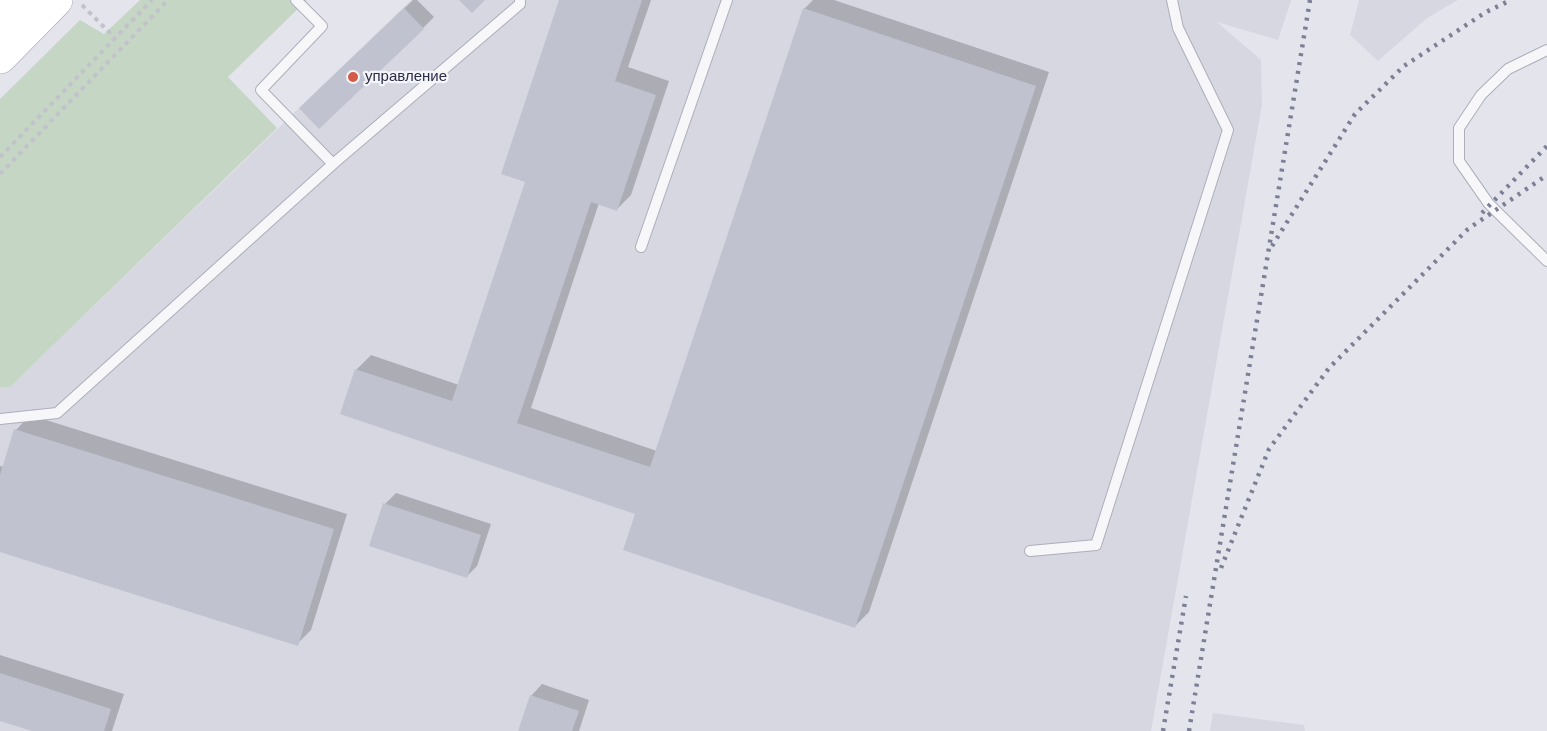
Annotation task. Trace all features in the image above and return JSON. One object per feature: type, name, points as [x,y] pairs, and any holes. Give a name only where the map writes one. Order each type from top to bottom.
[{"type":"main road","points":[[0,19],[19,0]]},
{"type":"main road","points":[[0,57],[56,0]]},
{"type":"lane","points":[[296,0],[322,26],[261,90],[333,164]]},
{"type":"lane","points":[[0,419],[57,414],[333,164],[520,4],[520,0]]},
{"type":"lane","points":[[641,247],[727,0]]},
{"type":"lane","points":[[1030,551],[1096,545],[1228,130],[1178,28],[1172,0]]},
{"type":"lane","points":[[1547,50],[1508,69],[1481,95],[1459,128],[1459,161],[1489,204],[1547,261]]},
{"type":"path","points":[[78,0],[114,37]]},
{"type":"path","points":[[0,157],[152,0]]},
{"type":"path","points":[[0,174],[168,0]]},
{"type":"shaded area","points":[[411,0],[1291,0],[1278,40],[1217,22],[1261,60],[1262,105],[1151,731],[0,731],[0,387],[10,387]]},
{"type":"shaded area","points":[[1359,0],[1458,0],[1427,18],[1378,61],[1350,35]]},
{"type":"shaded area","points":[[1213,713],[1304,725],[1305,731],[1210,731]]},
{"type":"green space","points":[[140,0],[307,0],[228,77],[277,128],[10,387],[0,387],[0,99],[80,20],[104,34]]},
{"type":"building","points":[[459,0],[485,0],[472,13]]},
{"type":"building","points":[[559,0],[642,0],[615,81],[656,95],[617,211],[591,202],[517,423],[650,467],[803,8],[1036,86],[855,628],[623,550],[635,514],[340,414],[355,369],[452,401],[525,182],[501,174]]},
{"type":"building","name":"управление","points":[[404,8],[424,29],[319,129],[299,108]]},
{"type":"building","points":[[14,429],[334,529],[298,646],[0,552],[0,475]]},
{"type":"building","points":[[383,503],[481,535],[467,578],[369,546]]},
{"type":"building","points":[[0,673],[111,709],[104,731],[32,731],[0,721]]},
{"type":"building","points":[[530,695],[579,711],[572,731],[518,731]]},
{"type":"railway","points":[[1189,731],[1310,0]]},
{"type":"railway","points":[[1272,246],[1355,114],[1404,66],[1486,12],[1511,0]]},
{"type":"railway","points":[[1482,213],[1547,146]]},
{"type":"railway","points":[[1221,568],[1269,449],[1329,368],[1468,229],[1547,175]]},
{"type":"railway","points":[[1163,731],[1186,596]]},
{"type":"place","name":"управление","points":[[353,77]]}]
